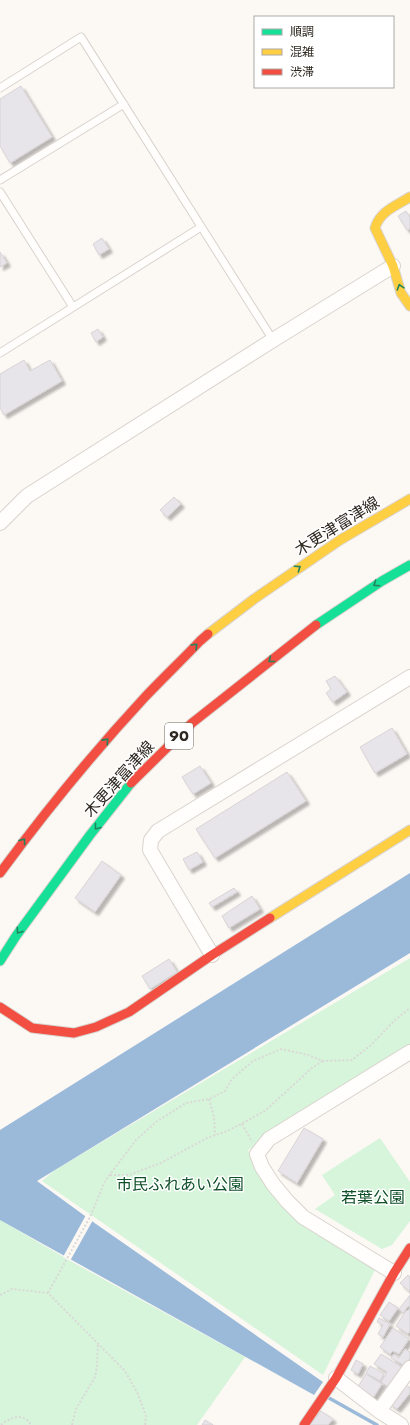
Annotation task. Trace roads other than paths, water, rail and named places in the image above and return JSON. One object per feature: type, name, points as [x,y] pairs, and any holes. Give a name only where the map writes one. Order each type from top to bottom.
[{"type":"main road","points":[[410,197],[381,215],[376,225],[376,232],[393,266],[401,293],[410,306]]},
{"type":"main road","points":[[393,266],[404,276]]},
{"type":"main road","name":"木更津富津線","points":[[0,873],[32,828],[95,753],[145,697],[200,641],[254,599],[334,544],[410,499]]},
{"type":"main road","name":"木更津富津線","points":[[0,961],[16,936],[76,854],[129,786],[192,723],[323,620],[382,580],[410,564]]},
{"type":"main road","points":[[0,1007],[32,1028],[74,1033],[96,1027],[129,1012],[212,955],[410,830]]},
{"type":"main road","points":[[304,1425],[334,1381],[394,1273],[410,1248]]},
{"type":"street","points":[[0,523],[27,496],[393,266]]},
{"type":"street","points":[[212,955],[150,850],[151,840],[158,831],[410,677]]},
{"type":"street","points":[[394,1273],[304,1217],[287,1201],[273,1184],[262,1166],[257,1154],[269,1138],[410,1052]]},
{"type":"street","points":[[379,1410],[410,1368]]},
{"type":"street","points":[[334,1381],[401,1425]]},
{"type":"lane","points":[[0,88],[81,37],[273,340]]},
{"type":"lane","points":[[0,180],[124,104]]},
{"type":"lane","points":[[0,192],[73,307]]},
{"type":"lane","points":[[0,353],[201,226]]},
{"type":"water","points":[[410,873],[410,953],[37,1181],[96,1224],[323,1382],[314,1395],[0,1220],[0,1130]]},
{"type":"waterway","points":[[329,1398],[377,1425]]},
{"type":"park label","name":"市民ふれあい公園","points":[[180,1184]]},
{"type":"park label","name":"若葉公園","points":[[373,1197]]}]
